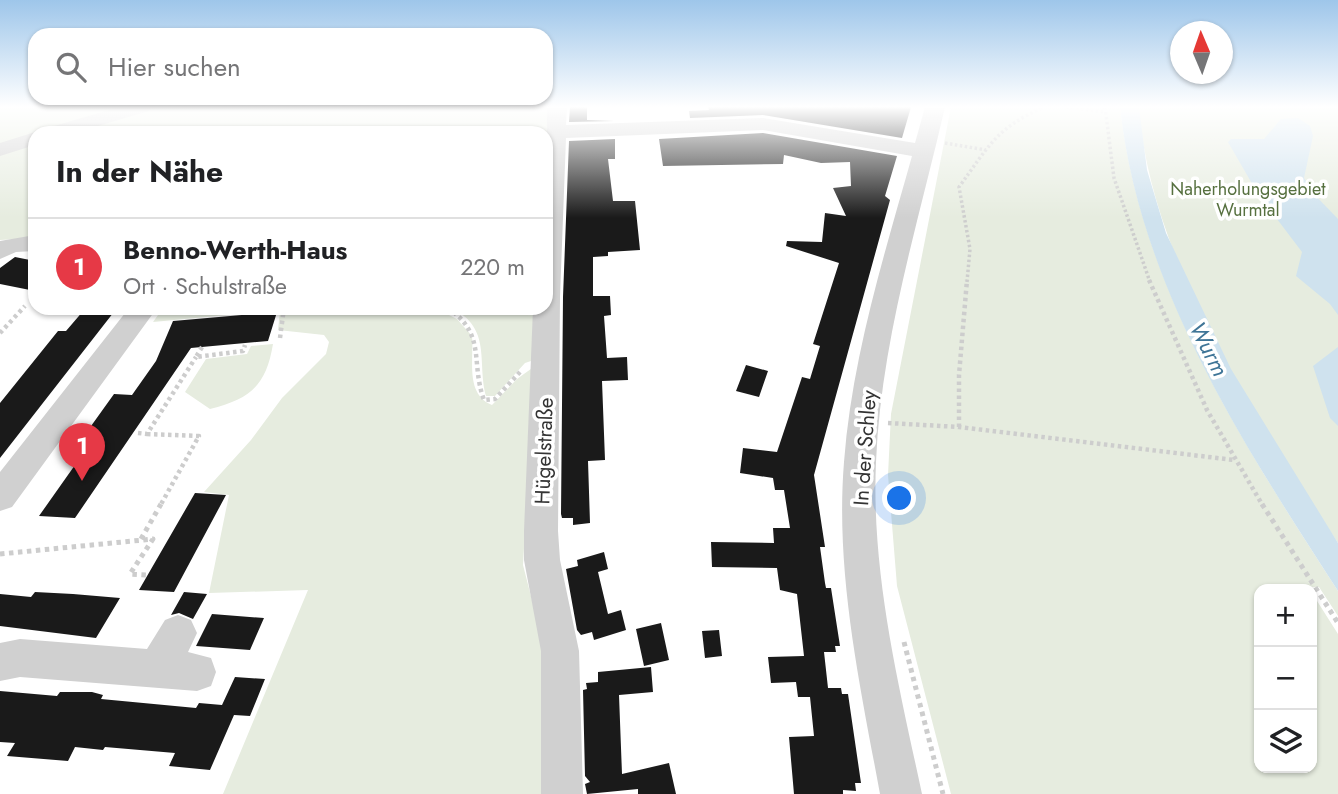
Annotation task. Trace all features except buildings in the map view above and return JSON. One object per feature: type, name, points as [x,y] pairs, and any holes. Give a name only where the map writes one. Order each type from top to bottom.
[{"type":"street","points":[[0,150],[17,144]]},
{"type":"street","name":"Hügelstraße","points":[[553,181],[555,144]]},
{"type":"street","name":"In der Schley","points":[[901,794],[877,675],[863,568],[859,485],[863,418],[875,347],[933,144]]},
{"type":"street","points":[[0,251],[11,245],[28,244]]},
{"type":"street","points":[[0,497],[139,315]]},
{"type":"street","name":"Hügelstraße","points":[[547,315],[541,531],[542,560],[561,661],[562,794]]},
{"type":"street","points":[[158,667],[178,633]]},
{"type":"street","points":[[0,662],[20,658],[197,672]]},
{"type":"path","points":[[963,144],[986,150]]},
{"type":"path","points":[[959,427],[958,375],[970,249],[959,187],[991,144]]},
{"type":"path","points":[[1108,144],[1121,203],[1157,302],[1234,460],[1338,623]]},
{"type":"path","points":[[0,333],[25,306]]},
{"type":"path","points":[[280,338],[283,315]]},
{"type":"path","points":[[460,315],[471,328],[478,348],[478,388],[484,400],[495,399]]},
{"type":"path","points":[[196,357],[243,351],[245,345]]},
{"type":"path","points":[[147,434],[202,347]]},
{"type":"path","points":[[883,433],[883,422],[959,427],[1234,460]]},
{"type":"path","points":[[138,433],[199,436],[141,539]]},
{"type":"path","points":[[0,554],[153,539],[130,575],[148,575]]},
{"type":"path","points":[[902,635],[943,794]]},
{"type":"green space","points":[[28,144],[28,238],[0,240],[0,152]]},
{"type":"green space","points":[[944,144],[1126,144],[1131,173],[1149,237],[1173,300],[1201,361],[1267,478],[1338,591],[1338,616],[1317,584],[1254,584],[1254,773],[1317,773],[1317,601],[1338,634],[1338,794],[951,794],[897,586],[888,475],[891,414]]},
{"type":"green space","name":"Naherholungsgebiet Wurmtal","points":[[1144,144],[1338,144],[1338,543],[1274,444],[1212,335],[1185,278],[1163,221]]},
{"type":"green space","points":[[158,315],[227,315],[153,322]]},
{"type":"green space","points":[[280,315],[449,315],[457,319],[472,336],[474,385],[483,400],[492,405],[517,379],[535,366],[523,565],[546,655],[542,794],[223,794],[308,590],[209,593],[229,495],[204,492],[251,440],[282,398],[326,354],[329,342],[324,335],[278,330]]},
{"type":"green space","points":[[537,315],[537,359],[525,363],[495,396],[486,396],[481,347],[473,326],[465,316]]},
{"type":"green space","points":[[273,344],[261,380],[236,401],[210,409],[185,392],[206,359],[247,354],[251,346]]},
{"type":"water","name":"Wurm","points":[[1126,144],[1144,144],[1147,170],[1166,233],[1231,369],[1338,543],[1338,591],[1232,420],[1200,361],[1172,300],[1149,237],[1131,173]]},
{"type":"water","points":[[1229,144],[1311,144],[1304,178],[1313,193],[1338,219],[1338,315],[1330,304],[1296,276],[1302,252],[1258,194]]},
{"type":"water","points":[[1338,347],[1338,426],[1330,418],[1313,366]]},
{"type":"place","name":"Benno-Werth-Haus","points":[[82,481]]}]
